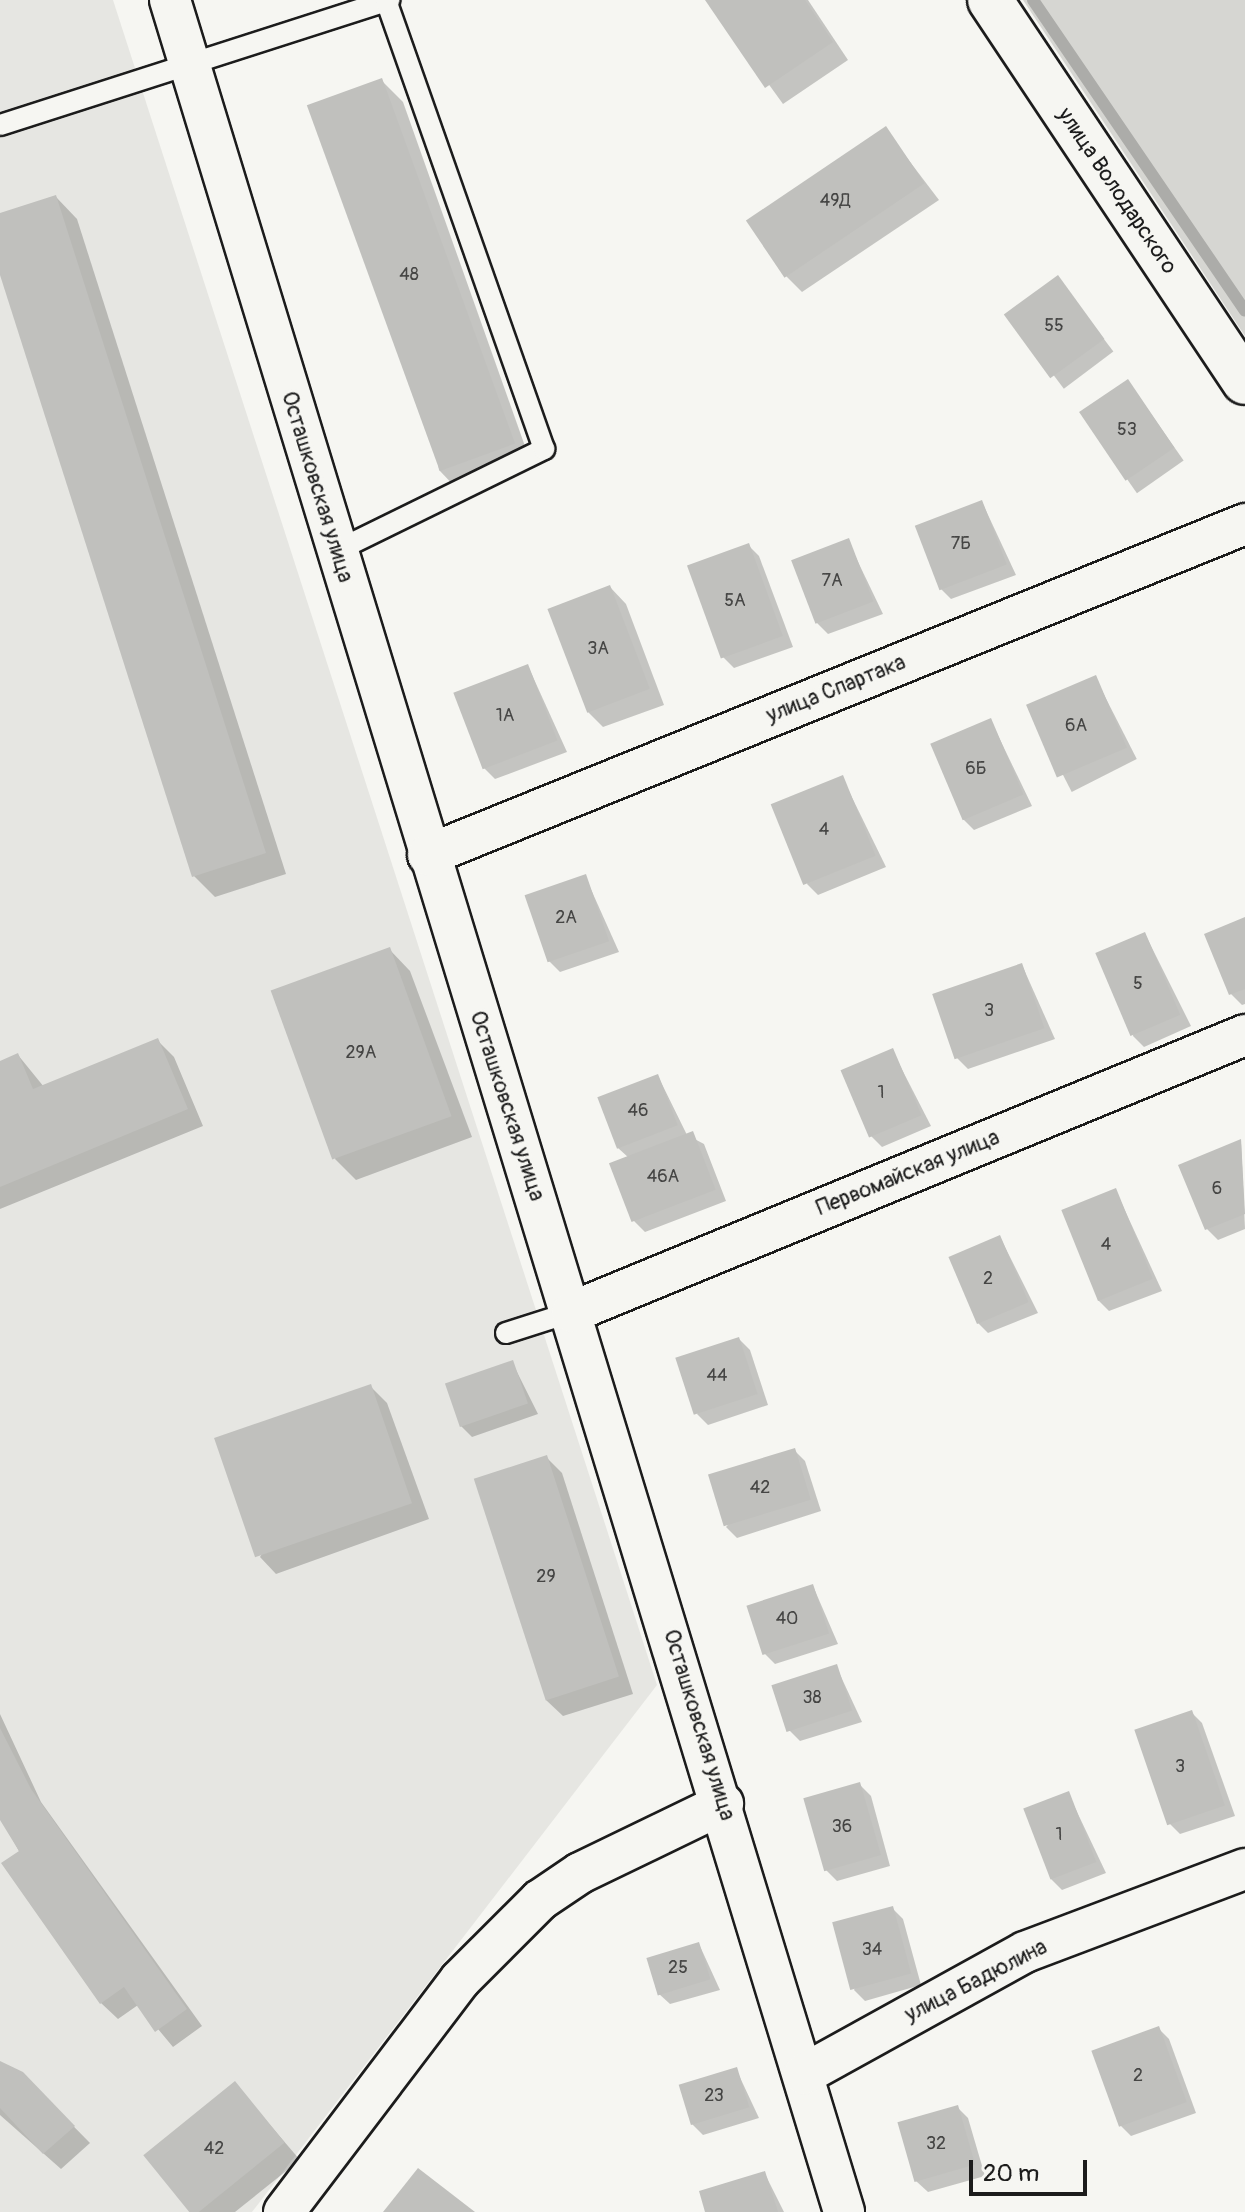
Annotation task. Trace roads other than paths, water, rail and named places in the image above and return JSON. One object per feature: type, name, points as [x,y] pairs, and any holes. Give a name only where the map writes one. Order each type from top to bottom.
[{"type":"street","name":"Осташковская улица","points":[[170,0],[428,855],[723,1804],[844,2212]]},
{"type":"street","name":"улица Володарского","points":[[990,0],[1245,382]]},
{"type":"street","name":"улица Спартака","points":[[428,855],[1245,524]]},
{"type":"street","name":"Первомайская улица","points":[[572,1312],[1245,1035]]},
{"type":"street","points":[[284,2212],[460,1980],[540,1900],[580,1873],[723,1804]]},
{"type":"street","name":"улица Бадюлина","points":[[804,2074],[1025,1952],[1245,1869]]},
{"type":"lane","points":[[0,125],[190,69],[387,0],[544,449],[336,551]]},
{"type":"lane","points":[[506,1333],[572,1312]]},
{"type":"waterway","points":[[1033,0],[1245,311]]}]
